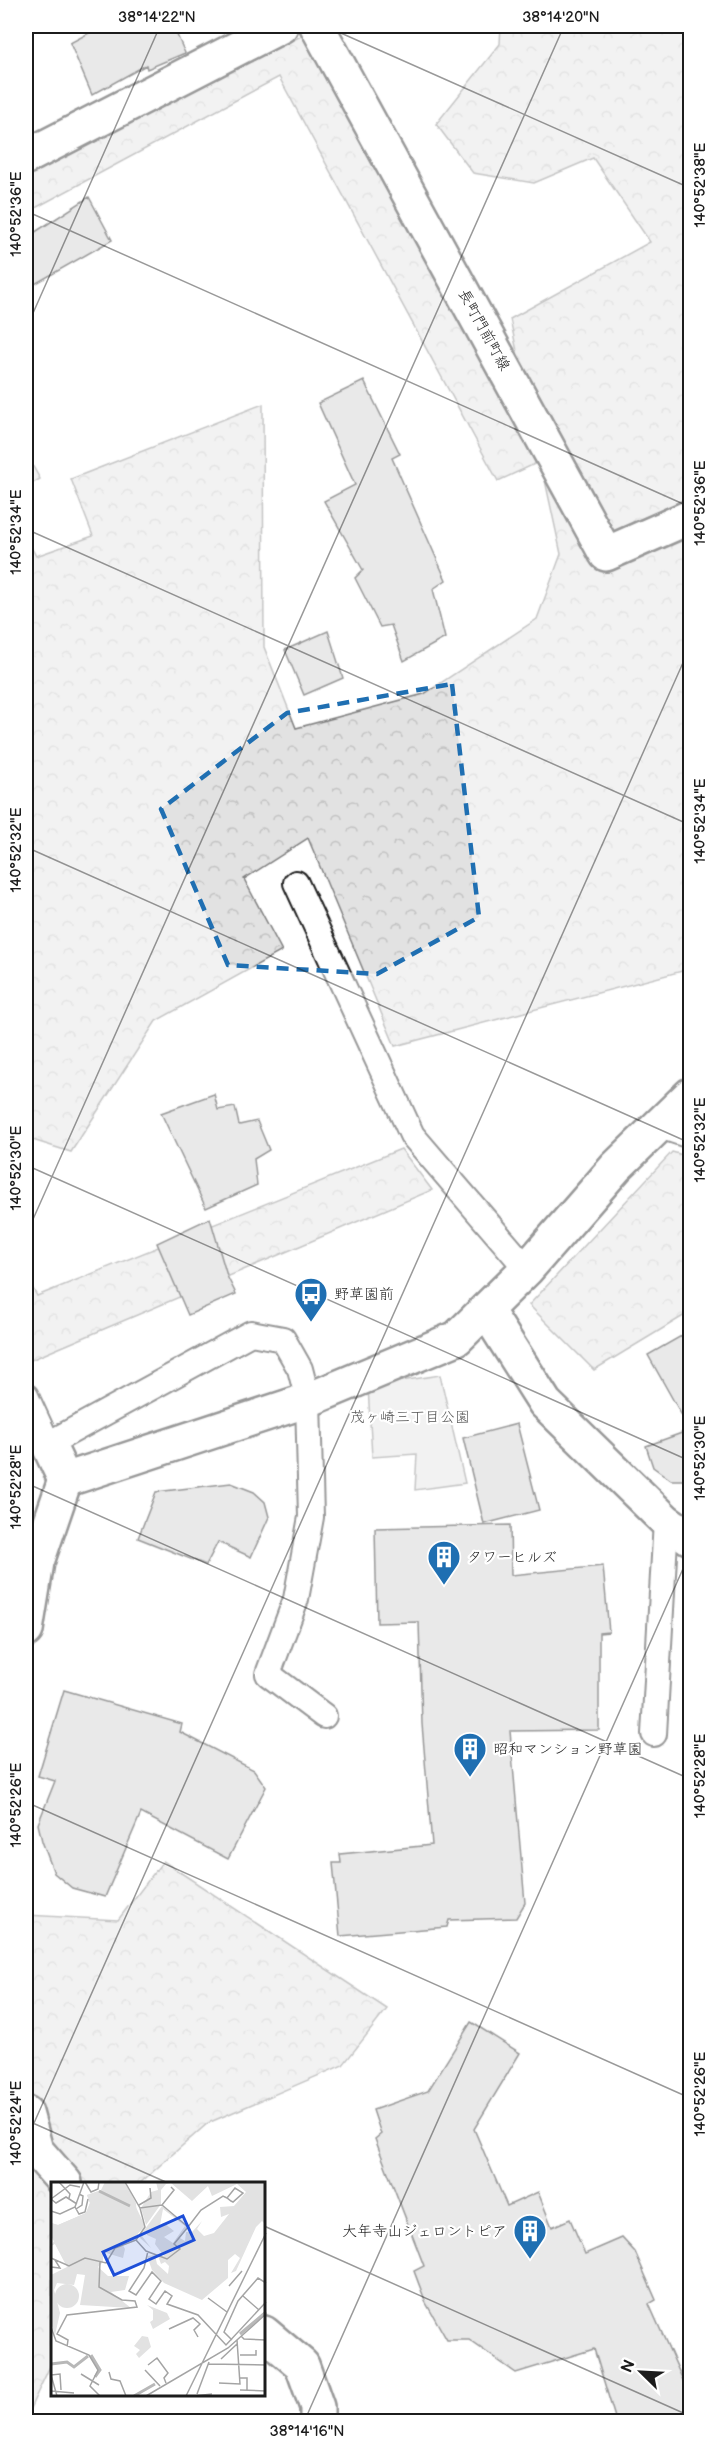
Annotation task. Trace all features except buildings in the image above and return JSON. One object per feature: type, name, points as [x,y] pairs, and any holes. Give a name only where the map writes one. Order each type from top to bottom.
[{"type":"street","points":[[26,157],[281,26]]},
{"type":"street","name":"長町門前町線","points":[[318,26],[606,554],[690,517]]},
{"type":"street","points":[[65,1480],[308,1400],[457,1338],[527,1269],[616,1167],[690,1095]]},
{"type":"street","points":[[486,1310],[545,1403],[678,1529]]},
{"type":"street","points":[[26,1630],[38,1562],[65,1480],[48,1444]]},
{"type":"street","points":[[26,2113],[36,2150],[64,2182]]},
{"type":"street","points":[[266,2335],[302,2365],[317,2407],[317,2421]]},
{"type":"lane","points":[[296,883],[412,1135],[527,1269]]},
{"type":"lane","points":[[657,1125],[690,1136]]},
{"type":"lane","points":[[26,1396],[48,1444],[251,1333],[283,1339],[300,1369],[308,1400],[311,1517],[296,1599],[268,1674],[324,1716]]},
{"type":"lane","points":[[654,1734],[678,1529]]},
{"type":"highlighted area","points":[[452,684],[479,917],[377,974],[228,965],[161,809],[287,713]]},
{"type":"green space","points":[[501,26],[690,26],[690,969],[395,1046],[308,838],[244,879],[282,951],[156,1021],[71,1152],[26,1138],[26,538],[36,556],[93,536],[71,479],[263,404],[264,647],[296,728],[424,694],[537,619],[561,554],[510,319],[650,242],[593,158],[534,183],[473,173],[436,124],[500,44]]},
{"type":"green space","points":[[303,35],[537,463],[498,481],[279,77],[26,213],[26,175]]},
{"type":"green space","points":[[26,454],[40,479],[26,487]]},
{"type":"green space","points":[[401,1149],[432,1190],[26,1362],[26,1276],[37,1296]]},
{"type":"green space","points":[[672,1152],[690,1157],[690,1312],[594,1370],[529,1305]]},
{"type":"green space","name":"茂ヶ崎三丁目公園","points":[[440,1375],[465,1483],[415,1490],[417,1454],[372,1457],[368,1386]]},
{"type":"green space","points":[[163,1861],[387,2009],[343,2065],[208,2123],[141,2182],[51,2182],[51,2364],[26,2417],[26,1915],[118,1920]]},
{"type":"place","name":"野草園前","points":[[311,1323]]},
{"type":"place","name":"タワーヒルズ","points":[[444,1586]]},
{"type":"place","name":"昭和マンション野草園","points":[[470,1778]]},
{"type":"place","name":"大年寺山ジェロントピア","points":[[530,2260]]}]
